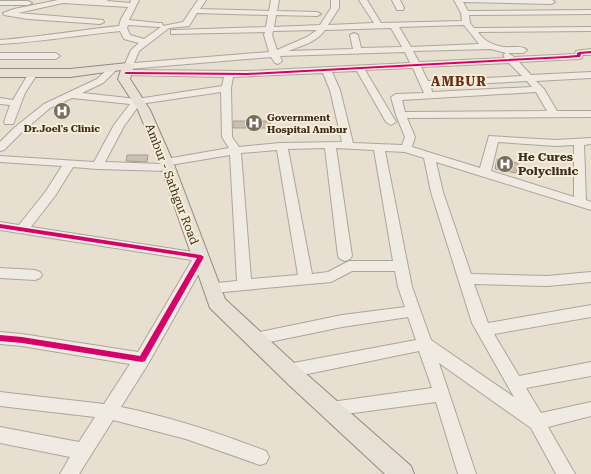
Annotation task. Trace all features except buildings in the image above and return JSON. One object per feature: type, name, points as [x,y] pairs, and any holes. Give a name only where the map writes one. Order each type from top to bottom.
[{"type":"main road","points":[[0,73],[70,73],[123,69]]},
{"type":"main road","name":"Ambur - Sathgur Road","points":[[123,69],[124,79],[137,102],[144,110],[168,165],[217,303],[288,371],[402,474]]},
{"type":"street","points":[[123,69],[135,50],[146,42],[158,29],[167,26],[186,24],[202,0]]},
{"type":"street","points":[[275,0],[268,35],[274,54],[285,72]]},
{"type":"street","points":[[274,54],[310,39],[319,33],[335,8],[335,0]]},
{"type":"street","points":[[363,0],[379,26]]},
{"type":"street","points":[[396,0],[400,8]]},
{"type":"street","points":[[458,0],[465,13],[469,27],[481,42],[503,50],[563,50],[591,61]]},
{"type":"street","points":[[463,0],[550,1],[554,6],[591,6]]},
{"type":"street","points":[[0,3],[59,3],[61,1],[133,3],[124,25],[127,37],[146,42]]},
{"type":"street","points":[[4,13],[43,6],[48,3]]},
{"type":"street","points":[[195,11],[317,14]]},
{"type":"street","points":[[465,13],[591,12]]},
{"type":"street","points":[[4,13],[28,17],[100,22]]},
{"type":"street","points":[[0,42],[36,40],[124,25],[158,29],[393,25],[591,29]]},
{"type":"street","points":[[393,25],[416,64],[430,95]]},
{"type":"street","points":[[354,35],[357,50]]},
{"type":"street","points":[[3,143],[47,106],[73,95],[123,69],[274,54],[491,46]]},
{"type":"street","points":[[503,50],[539,89],[554,114]]},
{"type":"street","points":[[580,56],[579,53],[591,52]]},
{"type":"street","points":[[0,56],[56,56]]},
{"type":"street","points":[[123,69],[229,74],[580,56]]},
{"type":"street","points":[[359,67],[391,122]]},
{"type":"street","points":[[326,69],[335,90],[348,146]]},
{"type":"street","points":[[25,124],[4,122],[33,73]]},
{"type":"street","points":[[229,74],[226,88],[228,137],[236,150],[244,285]]},
{"type":"street","points":[[424,84],[591,75]]},
{"type":"street","points":[[73,95],[137,102],[226,88]]},
{"type":"street","points":[[406,149],[410,137],[401,115],[396,97],[539,89]]},
{"type":"street","points":[[0,101],[16,103]]},
{"type":"street","points":[[97,166],[119,125],[137,102]]},
{"type":"street","points":[[401,115],[591,114]]},
{"type":"street","points":[[485,174],[494,138],[556,143],[583,149]]},
{"type":"street","points":[[583,149],[591,142]]},
{"type":"street","points":[[330,145],[345,256]]},
{"type":"street","points":[[0,159],[97,166],[168,165],[236,150],[282,146],[330,145],[406,149],[586,205],[583,149]]},
{"type":"street","points":[[282,146],[306,279]]},
{"type":"street","points":[[379,147],[405,287],[442,394],[467,474]]},
{"type":"street","points":[[429,156],[437,192],[484,330],[535,422],[566,474]]},
{"type":"street","points":[[22,229],[51,193],[69,164]]},
{"type":"street","points":[[0,226],[200,257],[142,359],[69,474]]},
{"type":"street","points":[[212,288],[331,277],[349,266],[402,266]]},
{"type":"street","points":[[0,273],[35,275]]},
{"type":"street","points":[[466,279],[547,281],[591,277]]},
{"type":"street","points":[[255,339],[342,321],[414,311]]},
{"type":"street","points":[[484,330],[591,311]]},
{"type":"street","points":[[0,338],[22,340],[142,359]]},
{"type":"street","points":[[288,371],[425,344],[535,422],[591,409]]},
{"type":"street","points":[[514,384],[591,369]]},
{"type":"street","points":[[331,409],[442,394]]},
{"type":"street","points":[[0,399],[108,412],[136,418],[227,443],[260,457]]},
{"type":"street","points":[[0,436],[84,451]]},
{"type":"cycle path","points":[[126,73],[247,74],[566,57],[579,56],[579,53],[591,52]]},
{"type":"cycle path","points":[[0,226],[201,257],[142,359],[22,340],[0,338]]},
{"type":"place","name":"Dr.Joel's Clinic","points":[[62,111]]},
{"type":"place","name":"Government Hospital Ambur","points":[[254,123]]},
{"type":"place","name":"He Cures Polyclinic","points":[[505,164]]},
{"type":"district","name":"AMBUR","points":[[459,81]]}]
